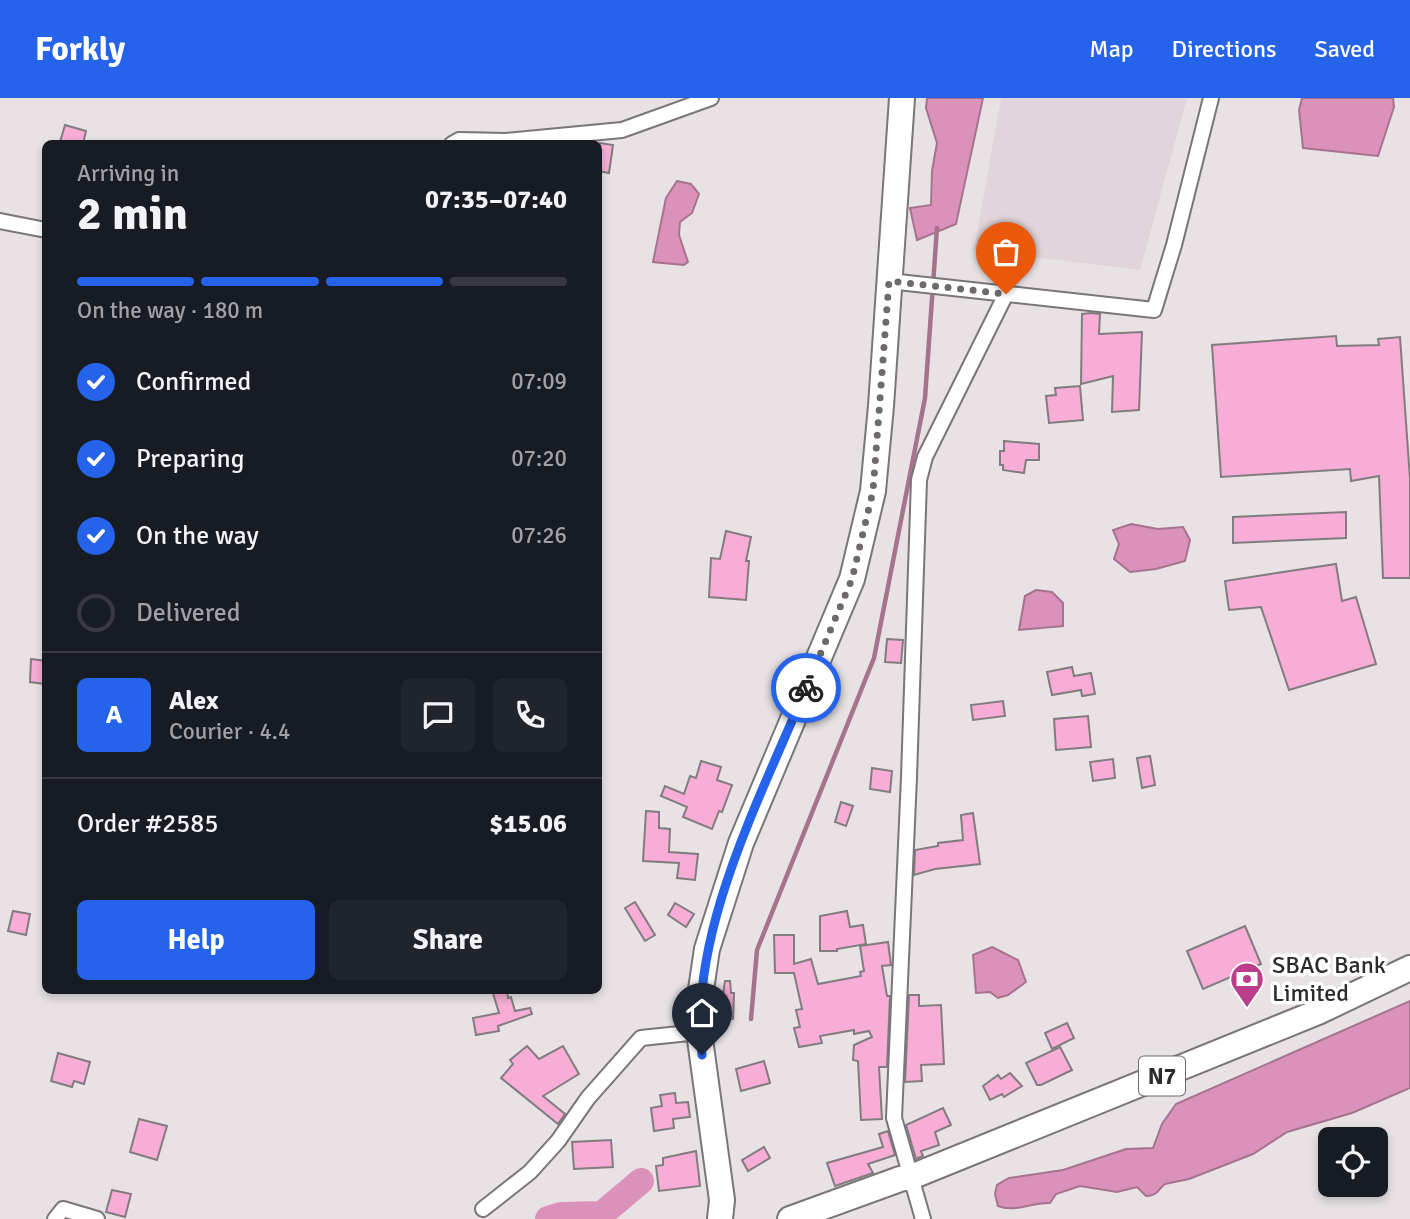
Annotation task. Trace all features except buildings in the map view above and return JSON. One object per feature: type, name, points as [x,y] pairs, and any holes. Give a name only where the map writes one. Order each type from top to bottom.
[{"type":"highway","points":[[725,1213],[710,1124],[699,1032],[699,1003],[707,949],[733,867],[852,579],[863,539],[873,491],[902,98]]},
{"type":"highway","name":"N7","points":[[911,1177],[1318,1012],[1410,968]]},
{"type":"highway","points":[[790,1219],[911,1177]]},
{"type":"highway","points":[[817,1219],[903,1187],[911,1177]]},
{"type":"street","points":[[517,140],[622,130],[711,98]]},
{"type":"street","points":[[889,281],[1154,310],[1174,245],[1211,98]]},
{"type":"street","points":[[0,221],[42,229]]},
{"type":"street","points":[[923,1219],[894,1118],[919,480],[925,457],[1006,294]]},
{"type":"street","points":[[483,1209],[530,1172],[558,1141],[588,1098],[641,1038],[699,1032]]},
{"type":"street","points":[[55,1219],[63,1209],[97,1219]]},
{"type":"shaded area","points":[[927,98],[983,98],[956,224],[917,240],[910,208],[931,205],[932,171],[937,143],[926,108]]},
{"type":"shaded area","points":[[1001,98],[1187,98],[1140,270],[974,250]]},
{"type":"shaded area","points":[[1302,98],[1393,98],[1394,107],[1378,156],[1303,148],[1299,110]]},
{"type":"shaded area","points":[[677,181],[691,184],[699,194],[692,213],[680,222],[679,235],[688,262],[684,265],[653,262],[666,198]]},
{"type":"shaded area","points":[[1131,524],[1158,529],[1183,527],[1190,540],[1185,561],[1156,569],[1130,572],[1114,559],[1119,544],[1113,530]]},
{"type":"shaded area","points":[[1036,590],[1052,592],[1063,603],[1063,626],[1019,630],[1025,596]]},
{"type":"shaded area","points":[[992,947],[1018,960],[1026,982],[1008,995],[998,998],[990,992],[976,993],[973,955]]},
{"type":"shaded area","points":[[1410,1001],[1410,1088],[1352,1113],[1287,1132],[1253,1154],[1189,1179],[1165,1184],[1153,1195],[1146,1196],[1137,1187],[1117,1192],[1080,1186],[1056,1194],[1050,1203],[1017,1208],[998,1206],[995,1194],[997,1185],[1009,1178],[1063,1170],[1126,1149],[1153,1148],[1162,1124],[1176,1104]]},
{"type":"waterway","points":[[751,1019],[757,950],[874,658],[925,398],[937,228]]},
{"type":"waterway","points":[[548,1219],[561,1215],[602,1214],[641,1181]]},
{"type":"way so far","points":[[806,688],[852,579],[873,491],[889,281],[1006,294]]},
{"type":"place","name":"SBAC Bank Limited","points":[[1247,1009]]},
{"type":"route","points":[[702,1055],[699,1003],[707,949],[741,843],[806,688]]}]
